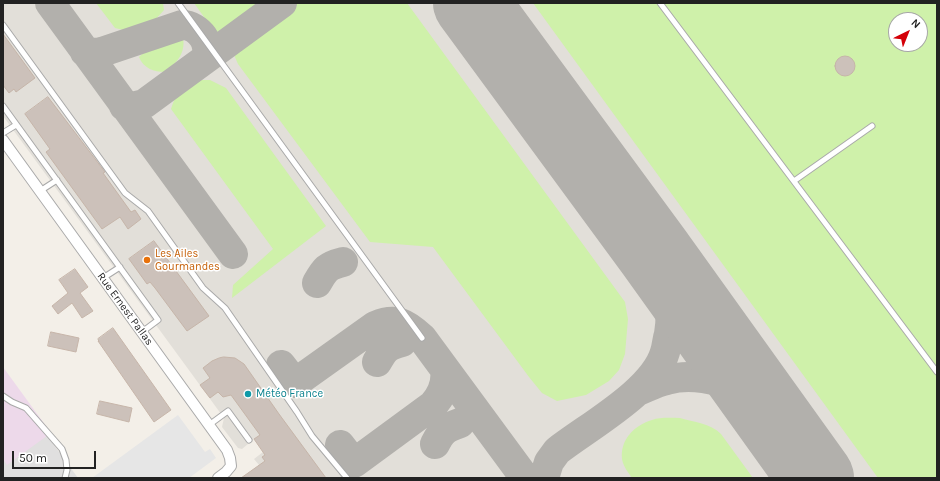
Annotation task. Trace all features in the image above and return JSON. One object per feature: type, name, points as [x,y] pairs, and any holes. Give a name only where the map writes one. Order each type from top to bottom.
[{"type":"street","name":"Rue Ernest Pallas","points":[[3,140],[209,425],[230,458],[231,466],[218,478]]},
{"type":"lane","points":[[178,3],[422,338]]},
{"type":"lane","points":[[660,3],[937,372]]},
{"type":"lane","points":[[3,25],[125,193],[148,211],[203,288],[226,308],[312,436],[347,478]]},
{"type":"lane","points":[[3,106],[158,320],[142,332]]},
{"type":"lane","points":[[3,133],[16,124]]},
{"type":"lane","points":[[794,181],[872,126]]},
{"type":"lane","points":[[40,191],[57,180]]},
{"type":"lane","points":[[103,278],[120,267]]},
{"type":"lane","points":[[3,396],[26,408],[62,449],[66,460],[67,470],[65,478]]},
{"type":"lane","points":[[209,425],[228,411],[250,440]]},
{"type":"shaded area","points":[[3,3],[937,3],[937,478],[251,478],[248,473],[259,465],[254,459],[263,452],[254,439],[242,449],[238,448],[222,427],[224,418],[3,116]]},
{"type":"shaded area","points":[[3,367],[51,433],[7,465],[3,459]]},
{"type":"shaded area","points":[[3,375],[78,478],[3,478]]},
{"type":"shaded area","points":[[178,415],[205,452],[210,449],[216,458],[189,478],[92,478]]},
{"type":"green space","points":[[96,3],[163,3],[164,10],[155,20],[130,30],[123,30],[115,28]]},
{"type":"green space","points":[[194,3],[268,3],[227,33],[220,34],[214,31]]},
{"type":"green space","points":[[298,3],[407,3],[625,302],[628,319],[625,354],[619,370],[609,381],[586,395],[557,401],[542,393],[433,247],[370,242],[238,64],[234,55],[240,45]]},
{"type":"green space","points":[[533,3],[937,3],[937,478],[878,478]]},
{"type":"green space","points":[[176,36],[183,38],[183,49],[179,58],[169,69],[165,72],[157,71],[149,69],[143,64],[139,57],[144,52]]},
{"type":"green space","points":[[198,80],[210,80],[226,88],[326,226],[232,298],[233,285],[273,249],[171,109],[180,90],[187,84]]},
{"type":"green space","points":[[680,418],[702,423],[717,430],[753,478],[632,478],[622,459],[623,445],[630,434],[640,425],[655,419]]},
{"type":"building","points":[[3,34],[35,78],[16,92],[14,89],[9,93],[3,85]]},
{"type":"building","points":[[845,56],[852,59],[855,66],[852,73],[845,76],[838,73],[835,66],[838,59]]},
{"type":"building","points":[[48,97],[105,172],[103,173],[131,212],[135,210],[141,219],[128,229],[120,217],[102,229],[46,152],[50,149],[25,114]]},
{"type":"building","points":[[154,241],[209,316],[187,331],[155,288],[150,282],[147,284],[129,259]]},
{"type":"building","points":[[75,269],[88,287],[80,293],[93,311],[82,318],[72,303],[58,314],[52,306],[68,293],[59,280]]},
{"type":"building","points":[[113,328],[171,410],[154,422],[98,341],[99,342],[98,339]]},
{"type":"building","points":[[51,332],[79,338],[76,352],[48,346]]},
{"type":"building","points":[[224,357],[235,358],[244,364],[326,478],[241,478],[265,461],[262,457],[265,455],[254,439],[260,435],[231,395],[223,397],[218,392],[210,398],[200,385],[210,378],[203,368],[212,361]]},
{"type":"building","points":[[100,401],[132,408],[129,422],[97,414]]},
{"type":"taxiway","points":[[50,3],[233,254]]},
{"type":"taxiway","points":[[124,106],[131,107],[144,104],[282,3]]},
{"type":"taxiway","points":[[85,52],[99,53],[182,25],[194,28],[203,37],[207,48],[207,54],[204,60]]},
{"type":"taxiway","points":[[544,478],[549,462],[557,451],[619,407],[648,380],[659,366],[666,348],[671,312],[666,282],[654,252]]},
{"type":"taxiway","points":[[317,283],[327,269],[333,265],[343,262]]},
{"type":"taxiway","points":[[281,365],[295,383],[375,326],[389,322],[406,325],[422,338],[525,478]]},
{"type":"taxiway","points":[[377,362],[387,348],[402,342]]},
{"type":"taxiway","points":[[340,445],[354,463],[433,405],[443,389],[445,370]]},
{"type":"taxiway","points":[[638,391],[660,382],[676,378],[704,378],[739,390],[768,413]]},
{"type":"taxiway","points":[[435,444],[445,430],[460,423]]},
{"type":"runway","points":[[471,3],[654,252],[816,478]]},
{"type":"place","name":"Les Ailes Gourmandes","points":[[147,260]]},
{"type":"place","name":"Météo France","points":[[248,394]]}]
